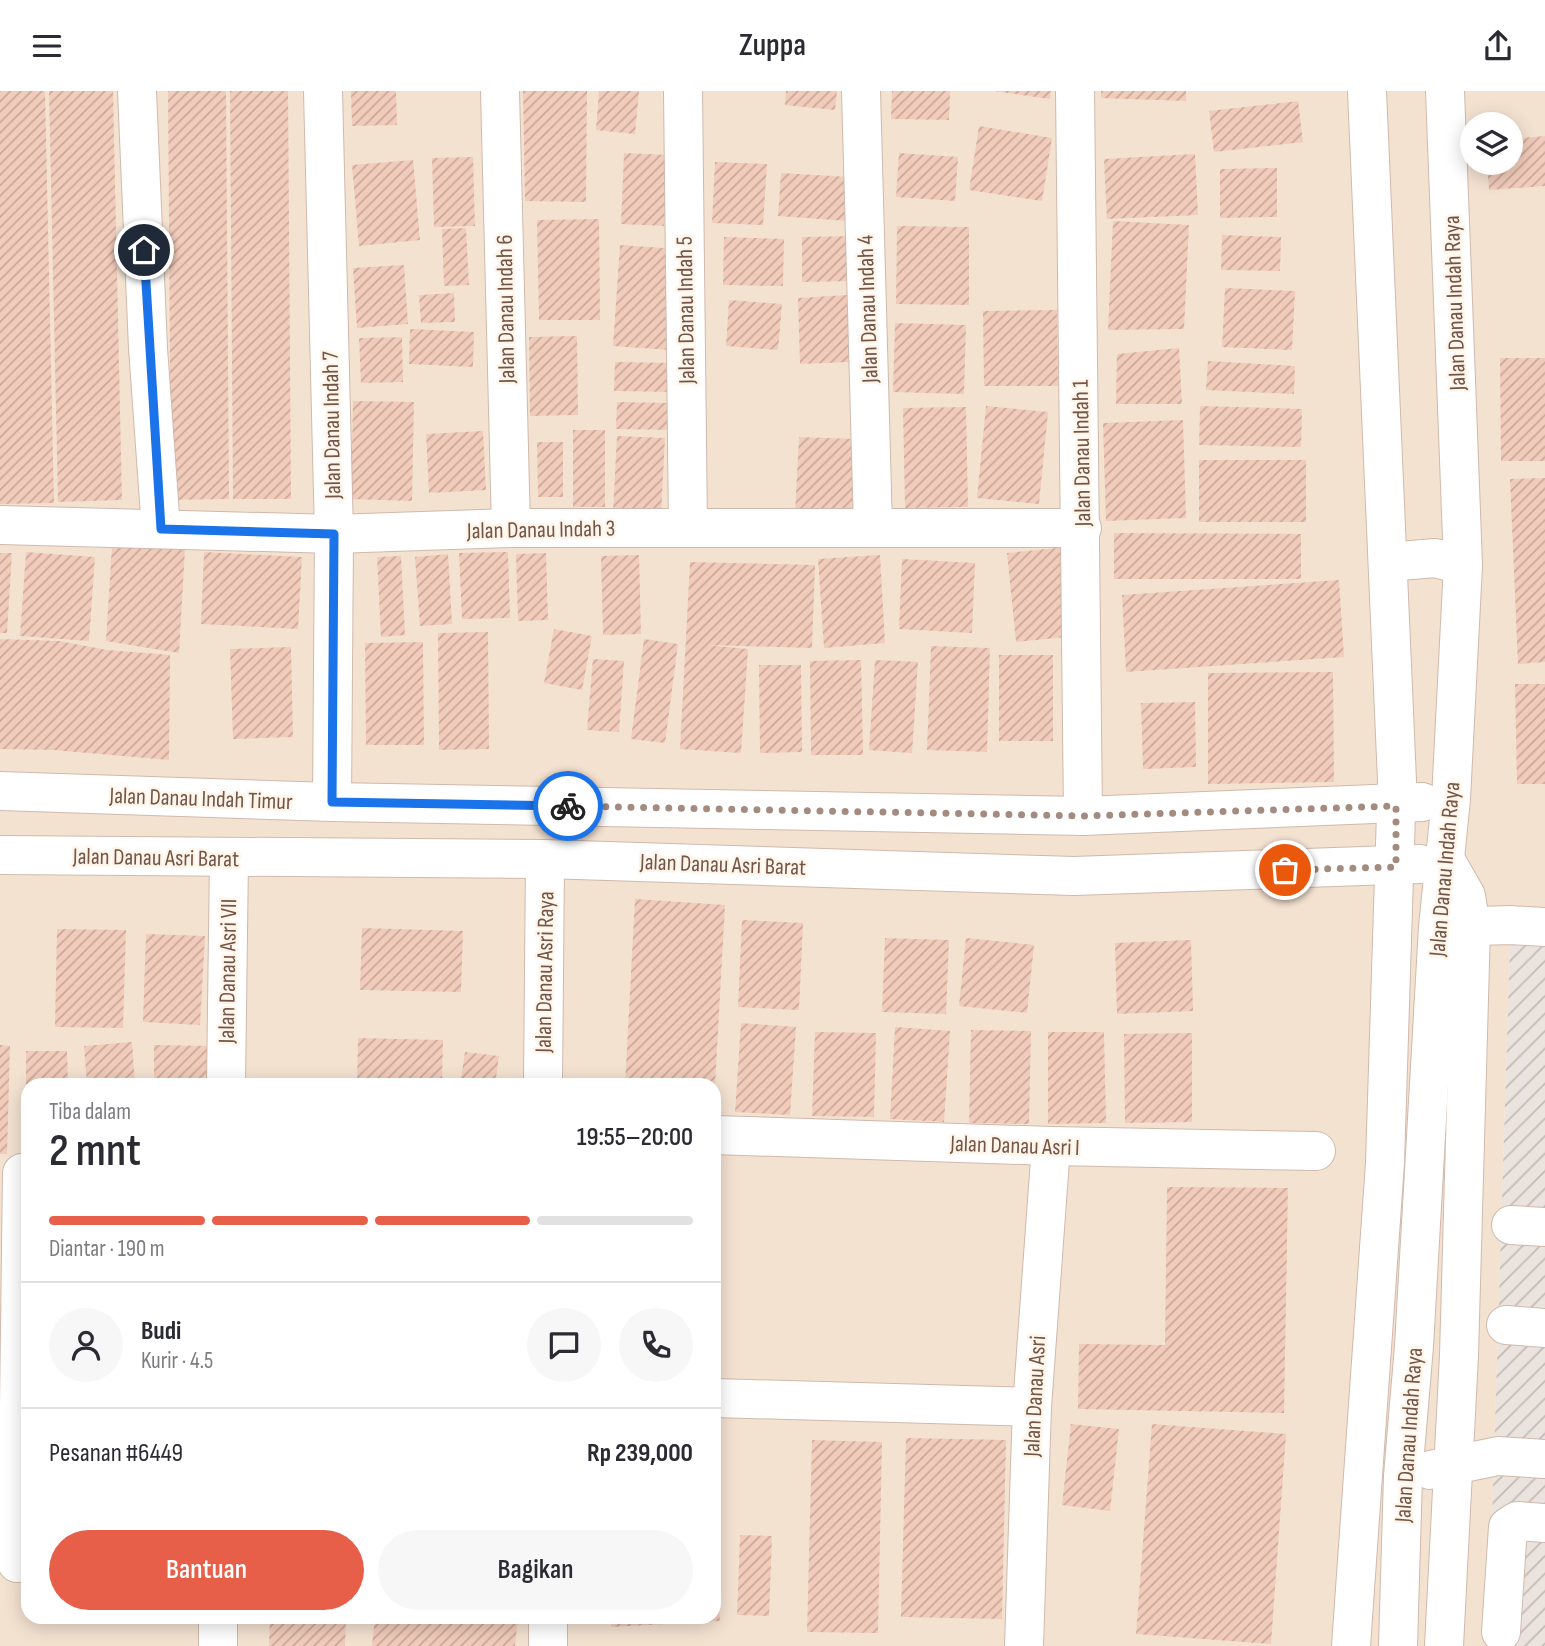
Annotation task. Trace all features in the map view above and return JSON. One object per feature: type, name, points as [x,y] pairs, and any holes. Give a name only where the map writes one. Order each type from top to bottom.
[{"type":"street","points":[[137,91],[148,348],[161,529]]},
{"type":"street","name":"Jalan Danau Indah 7","points":[[323,91],[334,534],[332,802]]},
{"type":"street","name":"Jalan Danau Indah 6","points":[[499,91],[510,528]]},
{"type":"street","name":"Jalan Danau Indah 5","points":[[683,91],[688,528]]},
{"type":"street","name":"Jalan Danau Indah 4","points":[[861,91],[873,528]]},
{"type":"street","name":"Jalan Danau Indah 1","points":[[1076,91],[1083,816]]},
{"type":"street","name":"Jalan Danau Indah Raya","points":[[1351,1646],[1385,1163],[1396,867],[1388,562],[1367,91]]},
{"type":"street","name":"Jalan Danau Indah Raya","points":[[1398,1646],[1403,1476],[1455,927],[1446,861],[1463,565],[1445,91]]},
{"type":"street","name":"Jalan Danau Indah 3","points":[[0,525],[334,534],[510,528],[1082,528]]},
{"type":"street","points":[[1388,562],[1435,558],[1463,565]]},
{"type":"street","name":"Jalan Danau Indah Timur","points":[[0,791],[332,802],[1083,816],[1396,806],[1451,799]]},
{"type":"street","name":"Jalan Danau Asri Barat","points":[[0,855],[545,859],[1074,876],[1396,867],[1446,861]]},
{"type":"street","name":"Jalan Danau Asri VII","points":[[226,1078],[229,857]]},
{"type":"street","name":"Jalan Danau Asri Raya","points":[[542,1078],[545,859]]},
{"type":"street","points":[[1444,1646],[1453,1466],[1455,927],[1545,927]]},
{"type":"street","name":"Jalan Danau Asri I","points":[[721,1135],[1316,1151]]},
{"type":"street","name":"Jalan Danau Asri","points":[[1024,1646],[1032,1407],[1051,1146]]},
{"type":"street","points":[[15,1562],[17,1172]]},
{"type":"street","points":[[1506,1325],[1545,1328]]},
{"type":"street","points":[[721,1398],[1032,1407]]},
{"type":"street","points":[[1403,1476],[1498,1456],[1545,1459]]},
{"type":"street","points":[[1501,1632],[1508,1527],[1517,1521],[1545,1523]]},
{"type":"street","points":[[218,1624],[218,1646]]},
{"type":"street","points":[[548,1624],[548,1646]]},
{"type":"shaded area","points":[[0,91],[1545,91],[1545,909],[1511,910],[1488,1646],[0,1646]]},
{"type":"shaded area","points":[[1545,909],[1545,1646],[1488,1646],[1511,910]]},
{"type":"building","points":[[0,91],[45,91],[54,503],[0,504]]},
{"type":"building","points":[[49,91],[113,91],[122,500],[58,502]]},
{"type":"building","points":[[168,91],[226,91],[229,499],[171,500]]},
{"type":"building","points":[[230,91],[288,91],[291,499],[233,499]]},
{"type":"building","points":[[351,91],[396,91],[397,125],[352,126]]},
{"type":"building","points":[[523,91],[587,91],[586,202],[525,201]]},
{"type":"building","points":[[599,91],[639,91],[635,134],[596,130]]},
{"type":"building","points":[[786,91],[837,91],[835,110],[785,105]]},
{"type":"building","points":[[892,91],[950,91],[949,120],[891,119]]},
{"type":"building","points":[[994,91],[1051,91],[1050,99]]},
{"type":"building","points":[[1101,91],[1186,91],[1186,101],[1101,98]]},
{"type":"building","points":[[1298,101],[1303,142],[1214,152],[1209,111]]},
{"type":"building","points":[[979,126],[1052,138],[1042,201],[969,190]]},
{"type":"building","points":[[1545,136],[1545,186],[1489,190],[1488,175],[1523,175],[1523,138]]},
{"type":"building","points":[[624,153],[668,155],[664,226],[621,224]]},
{"type":"building","points":[[899,153],[958,157],[955,201],[896,197]]},
{"type":"building","points":[[1195,154],[1198,215],[1107,219],[1104,159]]},
{"type":"building","points":[[473,157],[475,226],[434,227],[432,158]]},
{"type":"building","points":[[413,160],[420,240],[359,246],[352,165]]},
{"type":"building","points":[[715,162],[767,164],[763,225],[712,223]]},
{"type":"building","points":[[1277,168],[1277,217],[1220,218],[1220,169]]},
{"type":"building","points":[[781,173],[850,177],[847,221],[778,216]]},
{"type":"building","points":[[599,219],[600,320],[539,320],[537,220]]},
{"type":"building","points":[[1113,221],[1189,225],[1184,329],[1108,330]]},
{"type":"building","points":[[897,226],[969,227],[969,305],[896,304]]},
{"type":"building","points":[[466,228],[469,285],[444,286],[442,229]]},
{"type":"building","points":[[1222,235],[1281,237],[1280,271],[1221,270]]},
{"type":"building","points":[[857,236],[858,281],[802,282],[802,237]]},
{"type":"building","points":[[724,237],[784,239],[783,286],[723,285]]},
{"type":"building","points":[[620,245],[678,249],[670,350],[613,346]]},
{"type":"building","points":[[404,265],[408,324],[357,328],[353,268]]},
{"type":"building","points":[[1225,288],[1295,291],[1292,350],[1222,347]]},
{"type":"building","points":[[454,293],[455,322],[421,323],[419,295]]},
{"type":"building","points":[[847,295],[850,362],[800,364],[798,298]]},
{"type":"building","points":[[729,300],[782,304],[778,350],[726,346]]},
{"type":"building","points":[[1057,310],[1058,386],[984,386],[983,311]]},
{"type":"building","points":[[895,323],[966,325],[964,394],[893,392]]},
{"type":"building","points":[[410,329],[474,332],[473,367],[409,364]]},
{"type":"building","points":[[577,336],[578,415],[530,416],[529,337]]},
{"type":"building","points":[[402,337],[403,382],[361,383],[359,338]]},
{"type":"building","points":[[1179,348],[1182,404],[1116,404],[1117,354]]},
{"type":"building","points":[[1500,358],[1545,358],[1545,461],[1501,461]]},
{"type":"building","points":[[1208,361],[1295,366],[1294,394],[1206,390]]},
{"type":"building","points":[[615,362],[675,363],[674,392],[614,391]]},
{"type":"building","points":[[353,401],[414,402],[412,501],[351,499]]},
{"type":"building","points":[[617,402],[672,403],[672,430],[616,429]]},
{"type":"building","points":[[986,406],[1048,412],[1039,504],[977,498]]},
{"type":"building","points":[[1200,406],[1302,409],[1301,447],[1199,445]]},
{"type":"building","points":[[966,407],[968,507],[905,508],[903,408]]},
{"type":"building","points":[[1183,420],[1186,518],[1106,521],[1103,423]]},
{"type":"building","points":[[573,430],[605,430],[605,507],[573,507]]},
{"type":"building","points":[[483,431],[486,490],[429,493],[426,434]]},
{"type":"building","points":[[617,436],[665,438],[661,515],[613,513]]},
{"type":"building","points":[[799,437],[856,439],[853,516],[795,514]]},
{"type":"building","points":[[537,442],[563,442],[563,497],[538,497]]},
{"type":"building","points":[[1199,460],[1306,460],[1306,522],[1199,522]]},
{"type":"building","points":[[1545,478],[1545,662],[1518,664],[1510,479]]},
{"type":"building","points":[[1114,533],[1301,534],[1301,579],[1114,579]]},
{"type":"building","points":[[112,546],[185,549],[179,653],[106,641]]},
{"type":"building","points":[[1067,547],[1076,636],[1016,642],[1007,553]]},
{"type":"building","points":[[26,552],[95,557],[89,641],[20,636]]},
{"type":"building","points":[[204,552],[302,557],[298,629],[201,624]]},
{"type":"building","points":[[508,552],[510,618],[462,619],[459,553]]},
{"type":"building","points":[[0,553],[12,553],[7,633],[0,633]]},
{"type":"building","points":[[546,553],[548,620],[518,621],[516,554]]},
{"type":"building","points":[[448,554],[452,624],[420,626],[415,557]]},
{"type":"building","points":[[639,555],[641,634],[603,635],[601,556]]},
{"type":"building","points":[[880,555],[885,643],[824,648],[818,559]]},
{"type":"building","points":[[401,556],[405,635],[381,637],[377,557]]},
{"type":"building","points":[[902,559],[975,563],[972,633],[899,629]]},
{"type":"building","points":[[690,562],[815,565],[812,648],[707,645],[748,649],[741,753],[680,749]]},
{"type":"building","points":[[1339,580],[1344,657],[1126,672],[1122,595]]},
{"type":"building","points":[[554,629],[592,636],[582,690],[544,683]]},
{"type":"building","points":[[488,632],[489,749],[439,750],[438,633]]},
{"type":"building","points":[[0,639],[59,641],[107,650],[170,655],[169,760],[53,750],[0,749]]},
{"type":"building","points":[[644,639],[678,644],[665,743],[631,739]]},
{"type":"building","points":[[423,642],[424,745],[366,745],[365,643]]},
{"type":"building","points":[[931,646],[990,648],[987,752],[927,750]]},
{"type":"building","points":[[291,647],[293,737],[233,739],[230,649]]},
{"type":"building","points":[[999,655],[1053,655],[1053,741],[999,741]]},
{"type":"building","points":[[593,659],[624,661],[619,732],[587,730]]},
{"type":"building","points":[[861,660],[863,755],[811,755],[810,661]]},
{"type":"building","points":[[875,660],[918,662],[912,753],[869,750]]},
{"type":"building","points":[[759,665],[801,665],[802,752],[760,753]]},
{"type":"building","points":[[1333,672],[1334,782],[1208,784],[1208,673]]},
{"type":"building","points":[[1515,684],[1545,684],[1545,784],[1517,784]]},
{"type":"building","points":[[1195,702],[1196,767],[1143,769],[1141,703]]},
{"type":"building","points":[[635,899],[725,905],[715,1078],[625,1078]]},
{"type":"building","points":[[742,920],[803,923],[799,1010],[738,1007]]},
{"type":"building","points":[[362,928],[463,931],[461,992],[360,990]]},
{"type":"building","points":[[57,929],[126,930],[123,1028],[55,1027]]},
{"type":"building","points":[[146,934],[205,936],[200,1025],[143,1022]]},
{"type":"building","points":[[885,938],[949,940],[946,1014],[882,1012]]},
{"type":"building","points":[[966,938],[1034,945],[1027,1013],[959,1006]]},
{"type":"building","points":[[1191,940],[1193,1011],[1117,1014],[1115,943]]},
{"type":"building","points":[[741,1023],[796,1027],[790,1115],[735,1112]]},
{"type":"building","points":[[895,1027],[950,1031],[944,1122],[890,1119]]},
{"type":"building","points":[[971,1030],[1031,1031],[1029,1124],[969,1123]]},
{"type":"building","points":[[815,1032],[876,1033],[874,1117],[812,1116]]},
{"type":"building","points":[[1048,1032],[1104,1032],[1106,1123],[1048,1124]]},
{"type":"building","points":[[1192,1033],[1192,1122],[1125,1123],[1124,1034]]},
{"type":"building","points":[[358,1038],[443,1040],[442,1078],[357,1078]]},
{"type":"building","points":[[132,1042],[135,1078],[86,1078],[84,1046]]},
{"type":"building","points":[[0,1045],[10,1046],[7,1154],[0,1154]]},
{"type":"building","points":[[154,1045],[211,1046],[210,1078],[154,1078]]},
{"type":"building","points":[[26,1051],[67,1051],[68,1078],[26,1078]]},
{"type":"building","points":[[465,1052],[499,1056],[496,1078],[461,1078]]},
{"type":"building","points":[[1167,1187],[1288,1188],[1284,1413],[1078,1409],[1079,1344],[1165,1345]]},
{"type":"building","points":[[1071,1424],[1119,1429],[1110,1511],[1062,1505]]},
{"type":"building","points":[[1152,1424],[1286,1434],[1271,1644],[1136,1634]]},
{"type":"building","points":[[906,1438],[1006,1440],[1002,1619],[901,1617]]},
{"type":"building","points":[[812,1440],[882,1442],[878,1633],[807,1632]]},
{"type":"building","points":[[740,1535],[772,1536],[769,1616],[737,1615]]},
{"type":"building","points":[[270,1624],[346,1624],[345,1646],[269,1646]]},
{"type":"building","points":[[374,1624],[517,1624],[515,1646],[372,1646]]},
{"type":"building","points":[[611,1624],[666,1624],[611,1627]]},
{"type":"way so far","points":[[568,806],[1083,816],[1396,806],[1396,867],[1285,870]]},
{"type":"route","points":[[144,250],[161,529],[334,534],[332,802],[568,806]]}]
